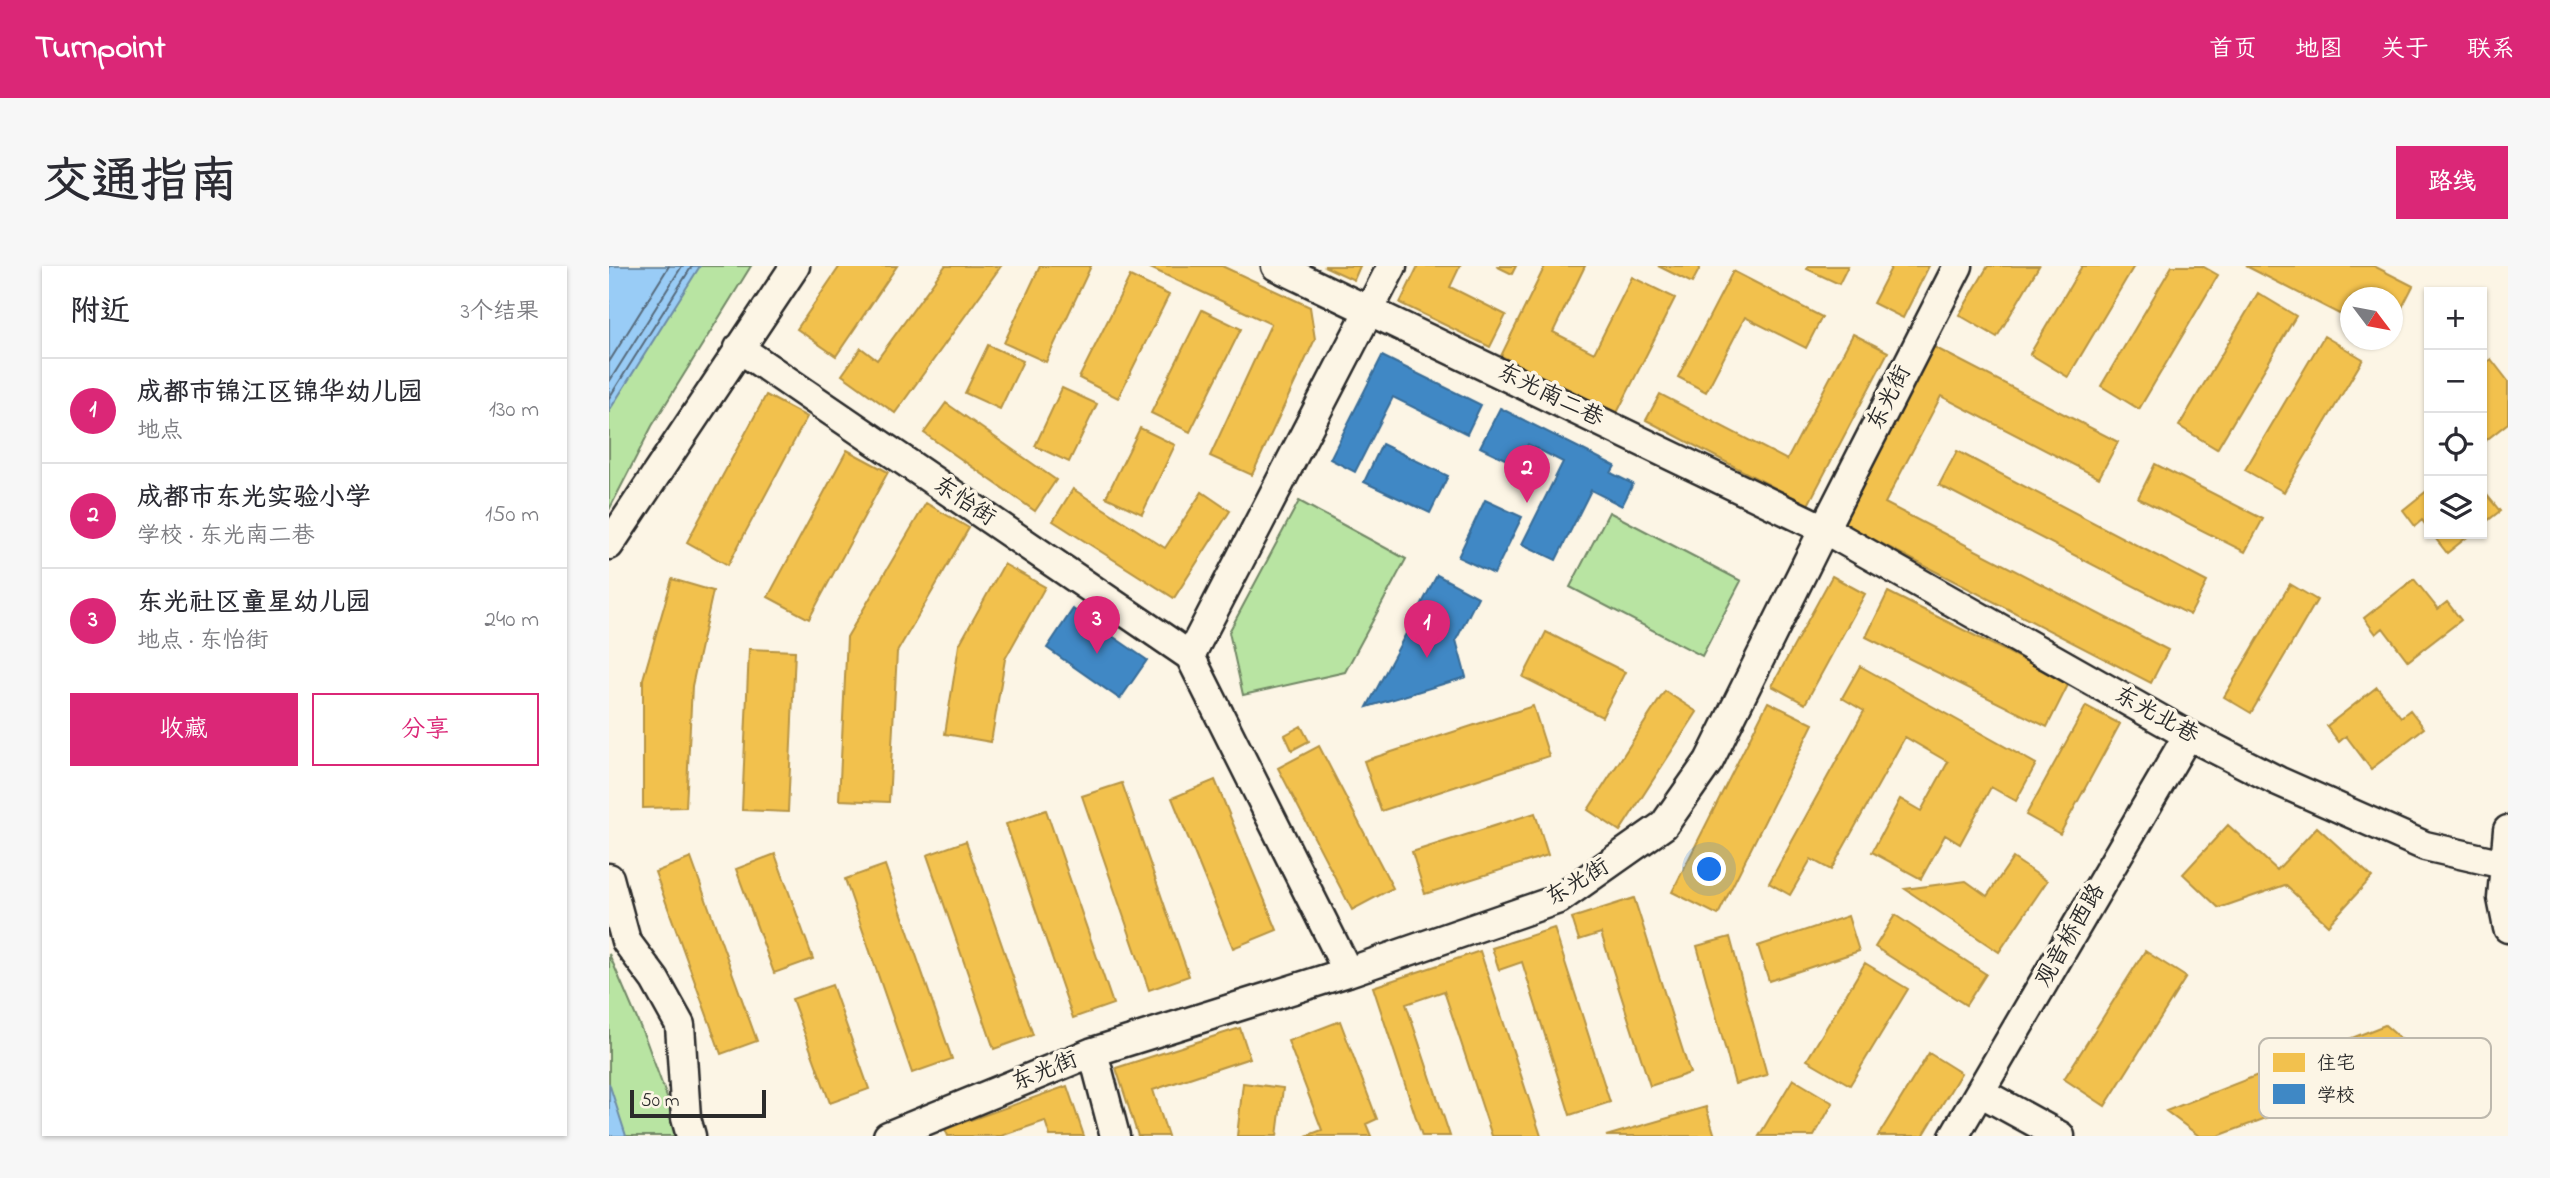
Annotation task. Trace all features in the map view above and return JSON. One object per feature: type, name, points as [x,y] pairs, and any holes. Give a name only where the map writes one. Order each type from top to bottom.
[{"type":"street","points":[[609,545],[795,266]]},
{"type":"street","name":"东光南二巷","points":[[1276,266],[1823,529]]},
{"type":"street","points":[[1190,656],[1392,266]]},
{"type":"street","name":"东光街","points":[[888,1136],[1093,1052],[1348,972],[1559,899],[1664,825],[1709,761],[1823,529],[1958,266]]},
{"type":"street","name":"东怡街","points":[[739,348],[1190,656],[1348,972]]},
{"type":"street","name":"东光北巷","points":[[1823,529],[2188,735],[2279,781],[2425,846],[2507,864]]},
{"type":"street","name":"观音桥西路","points":[[1954,1136],[2188,735]]},
{"type":"street","points":[[2508,830],[2502,898],[2508,928]]},
{"type":"street","points":[[609,878],[626,941],[655,980],[680,1025],[686,1118],[691,1136]]},
{"type":"street","points":[[1093,1052],[1115,1136]]},
{"type":"street","points":[[1980,1092],[2060,1136]]},
{"type":"green space","points":[[609,266],[751,266],[652,426],[609,510]]},
{"type":"green space","points":[[1299,501],[1406,559],[1345,672],[1243,695],[1229,632]]},
{"type":"green space","points":[[1609,512],[1741,581],[1702,656],[1570,587]]},
{"type":"green space","points":[[609,954],[646,1040],[681,1136],[609,1136]]},
{"type":"water","points":[[609,266],[700,266],[609,411]]},
{"type":"water","points":[[609,1083],[626,1136],[609,1136]]},
{"type":"building: 住宅","points":[[840,266],[897,266],[836,356],[797,329]]},
{"type":"building: 住宅","points":[[945,266],[1001,266],[895,413],[842,375],[861,348],[877,360]]},
{"type":"building: 住宅","points":[[1040,266],[1091,266],[1046,362],[1004,343]]},
{"type":"building: 住宅","points":[[1146,266],[1222,266],[1310,307],[1315,339],[1252,475],[1210,456],[1271,324]]},
{"type":"building: 住宅","points":[[1324,266],[1360,266],[1354,280]]},
{"type":"building: 住宅","points":[[1418,266],[1460,266],[1450,287],[1506,315],[1490,347],[1400,303]]},
{"type":"building: 住宅","points":[[1496,266],[1516,266],[1512,274]]},
{"type":"building: 住宅","points":[[1545,266],[1585,266],[1553,332],[1594,353],[1632,277],[1675,298],[1617,413],[1501,356]]},
{"type":"building: 住宅","points":[[1658,266],[1701,266],[1692,283]]},
{"type":"building: 住宅","points":[[1808,266],[1848,266],[1839,284],[1807,269]]},
{"type":"building: 住宅","points":[[1892,266],[1929,266],[1903,318],[1873,303]]},
{"type":"building: 住宅","points":[[1988,266],[2039,266],[1997,337],[1959,315]]},
{"type":"building: 住宅","points":[[2082,266],[2134,266],[2068,377],[2030,354]]},
{"type":"building: 住宅","points":[[2172,266],[2202,266],[2218,275],[2139,409],[2101,386]]},
{"type":"building: 住宅","points":[[2246,266],[2374,266],[2413,286],[2403,306],[2403,287],[2340,287],[2340,314]]},
{"type":"building: 住宅","points":[[1733,271],[1822,317],[1806,348],[1745,317],[1706,392],[1678,377]]},
{"type":"building: 住宅","points":[[1130,276],[1169,295],[1118,398],[1079,378]]},
{"type":"building: 住宅","points":[[2258,293],[2296,316],[2217,449],[2179,426]]},
{"type":"building: 住宅","points":[[1202,310],[1241,329],[1190,432],[1151,413]]},
{"type":"building: 住宅","points":[[1853,334],[1888,352],[1808,505],[1646,420],[1660,394],[1787,460]]},
{"type":"building: 住宅","points":[[2324,336],[2340,345],[2340,350],[2348,350],[2363,359],[2284,492],[2245,470]]},
{"type":"building: 住宅","points":[[988,345],[1023,361],[1000,409],[965,393]]},
{"type":"building: 住宅","points":[[1932,346],[2118,442],[2099,478],[1941,396],[1885,503],[2168,650],[2151,683],[1840,522]]},
{"type":"building: 住宅","points":[[2491,359],[2508,381],[2508,423],[2487,439],[2487,413],[2487,362]]},
{"type":"building: 住宅","points":[[1062,388],[1097,404],[1069,462],[1035,446]]},
{"type":"building: 住宅","points":[[766,395],[807,417],[728,565],[687,542]]},
{"type":"building: 住宅","points":[[946,403],[1056,480],[1035,511],[924,433]]},
{"type":"building: 住宅","points":[[1140,428],[1175,445],[1142,514],[1106,497]]},
{"type":"building: 住宅","points":[[847,450],[888,472],[809,619],[768,597]]},
{"type":"building: 住宅","points":[[1957,451],[2207,582],[2190,615],[1939,485]]},
{"type":"building: 住宅","points":[[2155,464],[2263,519],[2245,552],[2138,498]]},
{"type":"building: 住宅","points":[[1073,489],[1165,548],[1202,492],[1230,511],[1174,598],[1053,521]]},
{"type":"building: 住宅","points":[[2424,493],[2424,523],[2422,520],[2415,526],[2403,510]]},
{"type":"building: 住宅","points":[[2487,495],[2500,511],[2487,521]]},
{"type":"building: 住宅","points":[[926,503],[969,528],[897,652],[889,802],[839,800],[847,637]]},
{"type":"building: 住宅","points":[[2436,539],[2465,539],[2447,553]]},
{"type":"building: 住宅","points":[[1004,564],[1045,587],[1005,659],[991,742],[945,734],[959,645]]},
{"type":"building: 住宅","points":[[1832,576],[1865,594],[1805,704],[1772,686]]},
{"type":"building: 住宅","points":[[672,579],[713,591],[692,686],[686,807],[643,808],[643,679]]},
{"type":"building: 住宅","points":[[2414,579],[2438,609],[2447,602],[2461,620],[2408,661],[2383,628],[2376,634],[2364,618]]},
{"type":"building: 住宅","points":[[2290,584],[2317,600],[2251,713],[2224,697]]},
{"type":"building: 住宅","points":[[1888,592],[2069,683],[2047,727],[1866,637]]},
{"type":"building: 住宅","points":[[1546,632],[1625,672],[1602,717],[1523,677]]},
{"type":"building: 住宅","points":[[749,649],[795,651],[788,812],[742,810]]},
{"type":"building: 住宅","points":[[1860,666],[2036,764],[2016,801],[1991,787],[1960,844],[1945,835],[1921,879],[1872,852],[1900,799],[1921,811],[1948,762],[1905,737],[1831,870],[1811,859],[1790,895],[1769,883],[1864,711],[1842,698]]},
{"type":"building: 住宅","points":[[2377,687],[2401,717],[2410,710],[2424,728],[2371,769],[2346,736],[2339,742],[2327,726]]},
{"type":"building: 住宅","points":[[1665,691],[1697,712],[1620,831],[1588,810]]},
{"type":"building: 住宅","points":[[1768,702],[1813,724],[1718,915],[1672,892]]},
{"type":"building: 住宅","points":[[1533,706],[1549,756],[1381,811],[1364,761]]},
{"type":"building: 住宅","points":[[2086,706],[2120,724],[2060,834],[2026,815]]},
{"type":"building: 住宅","points":[[1301,726],[1309,741],[1292,750],[1285,735]]},
{"type":"building: 住宅","points":[[1319,746],[1393,888],[1352,910],[1278,768]]},
{"type":"building: 住宅","points":[[1215,780],[1277,930],[1233,948],[1172,798]]},
{"type":"building: 住宅","points":[[1122,783],[1189,976],[1149,990],[1082,796]]},
{"type":"building: 住宅","points":[[1046,810],[1113,1004],[1073,1018],[1006,824]]},
{"type":"building: 住宅","points":[[1535,813],[1548,855],[1425,894],[1412,852]]},
{"type":"building: 住宅","points":[[2228,825],[2277,870],[2317,827],[2372,877],[2328,925],[2285,885],[2219,908],[2183,874]]},
{"type":"building: 住宅","points":[[966,841],[1033,1035],[994,1049],[927,855]]},
{"type":"building: 住宅","points":[[775,854],[813,959],[774,973],[736,869]]},
{"type":"building: 住宅","points":[[691,858],[757,1041],[721,1054],[655,872]]},
{"type":"building: 住宅","points":[[2013,858],[2047,881],[1999,952],[1905,889],[1966,881],[1987,896]]},
{"type":"building: 住宅","points":[[885,865],[952,1059],[912,1073],[845,879]]},
{"type":"building: 住宅","points":[[1634,898],[1690,1073],[1650,1086],[1601,933],[1579,940],[1572,918]]},
{"type":"building: 住宅","points":[[1895,915],[1986,974],[1966,1005],[1875,947]]},
{"type":"building: 住宅","points":[[1848,916],[1859,951],[1769,981],[1758,946]]},
{"type":"building: 住宅","points":[[1554,928],[1610,1102],[1570,1115],[1522,962],[1499,970],[1492,948]]},
{"type":"building: 住宅","points":[[1730,937],[1767,1075],[1735,1084],[1697,946]]},
{"type":"building: 住宅","points":[[1480,951],[1541,1136],[1492,1136],[1444,991],[1406,1004],[1450,1136],[1422,1136],[1373,987]]},
{"type":"building: 住宅","points":[[2145,951],[2186,977],[2105,1106],[2064,1079]]},
{"type":"building: 住宅","points":[[1865,963],[1908,989],[1850,1085],[1807,1060]]},
{"type":"building: 住宅","points":[[832,985],[869,1089],[830,1103],[792,999]]},
{"type":"building: 住宅","points":[[1340,1021],[1377,1119],[1366,1124],[1371,1136],[1306,1136],[1322,1130],[1288,1041]]},
{"type":"building: 住宅","points":[[2385,1025],[2400,1038],[2352,1038]]},
{"type":"building: 住宅","points":[[1240,1028],[1250,1058],[1153,1090],[1168,1136],[1138,1136],[1116,1068]]},
{"type":"building: 住宅","points":[[1929,1053],[1961,1073],[1923,1136],[1878,1136]]},
{"type":"building: 住宅","points":[[2259,1074],[2259,1118],[2266,1118],[2218,1136],[2199,1136],[2166,1111]]},
{"type":"building: 住宅","points":[[1793,1079],[1833,1103],[1814,1136],[1759,1136]]},
{"type":"building: 住宅","points":[[1243,1083],[1283,1088],[1277,1136],[1237,1136]]},
{"type":"building: 住宅","points":[[1067,1086],[1084,1136],[1050,1136],[1045,1121],[1001,1136],[948,1136],[945,1129]]},
{"type":"building: 住宅","points":[[1706,1107],[1715,1136],[1606,1136]]},
{"type":"building: 学校","points":[[1382,356],[1481,405],[1467,434],[1393,397],[1355,472],[1330,459]]},
{"type":"building: 学校","points":[[1500,408],[1615,466],[1611,473],[1633,484],[1622,506],[1591,490],[1556,560],[1522,544],[1563,462],[1528,444],[1517,465],[1480,447]]},
{"type":"building: 学校","points":[[1382,444],[1448,476],[1430,513],[1364,482]]},
{"type":"building: 学校","points":[[1485,500],[1522,517],[1494,574],[1458,557]]},
{"type":"building: 学校","points":[[1437,575],[1478,597],[1456,640],[1466,677],[1367,707]]},
{"type":"building: 学校","points":[[1073,609],[1147,660],[1120,699],[1047,648]]},
{"type":"place","name":"成都市东光实验小学","points":[[1527,503]]},
{"type":"place","name":"东光社区童星幼儿园","points":[[1097,654]]},
{"type":"place","name":"成都市锦江区锦华幼儿园","points":[[1427,658]]}]
